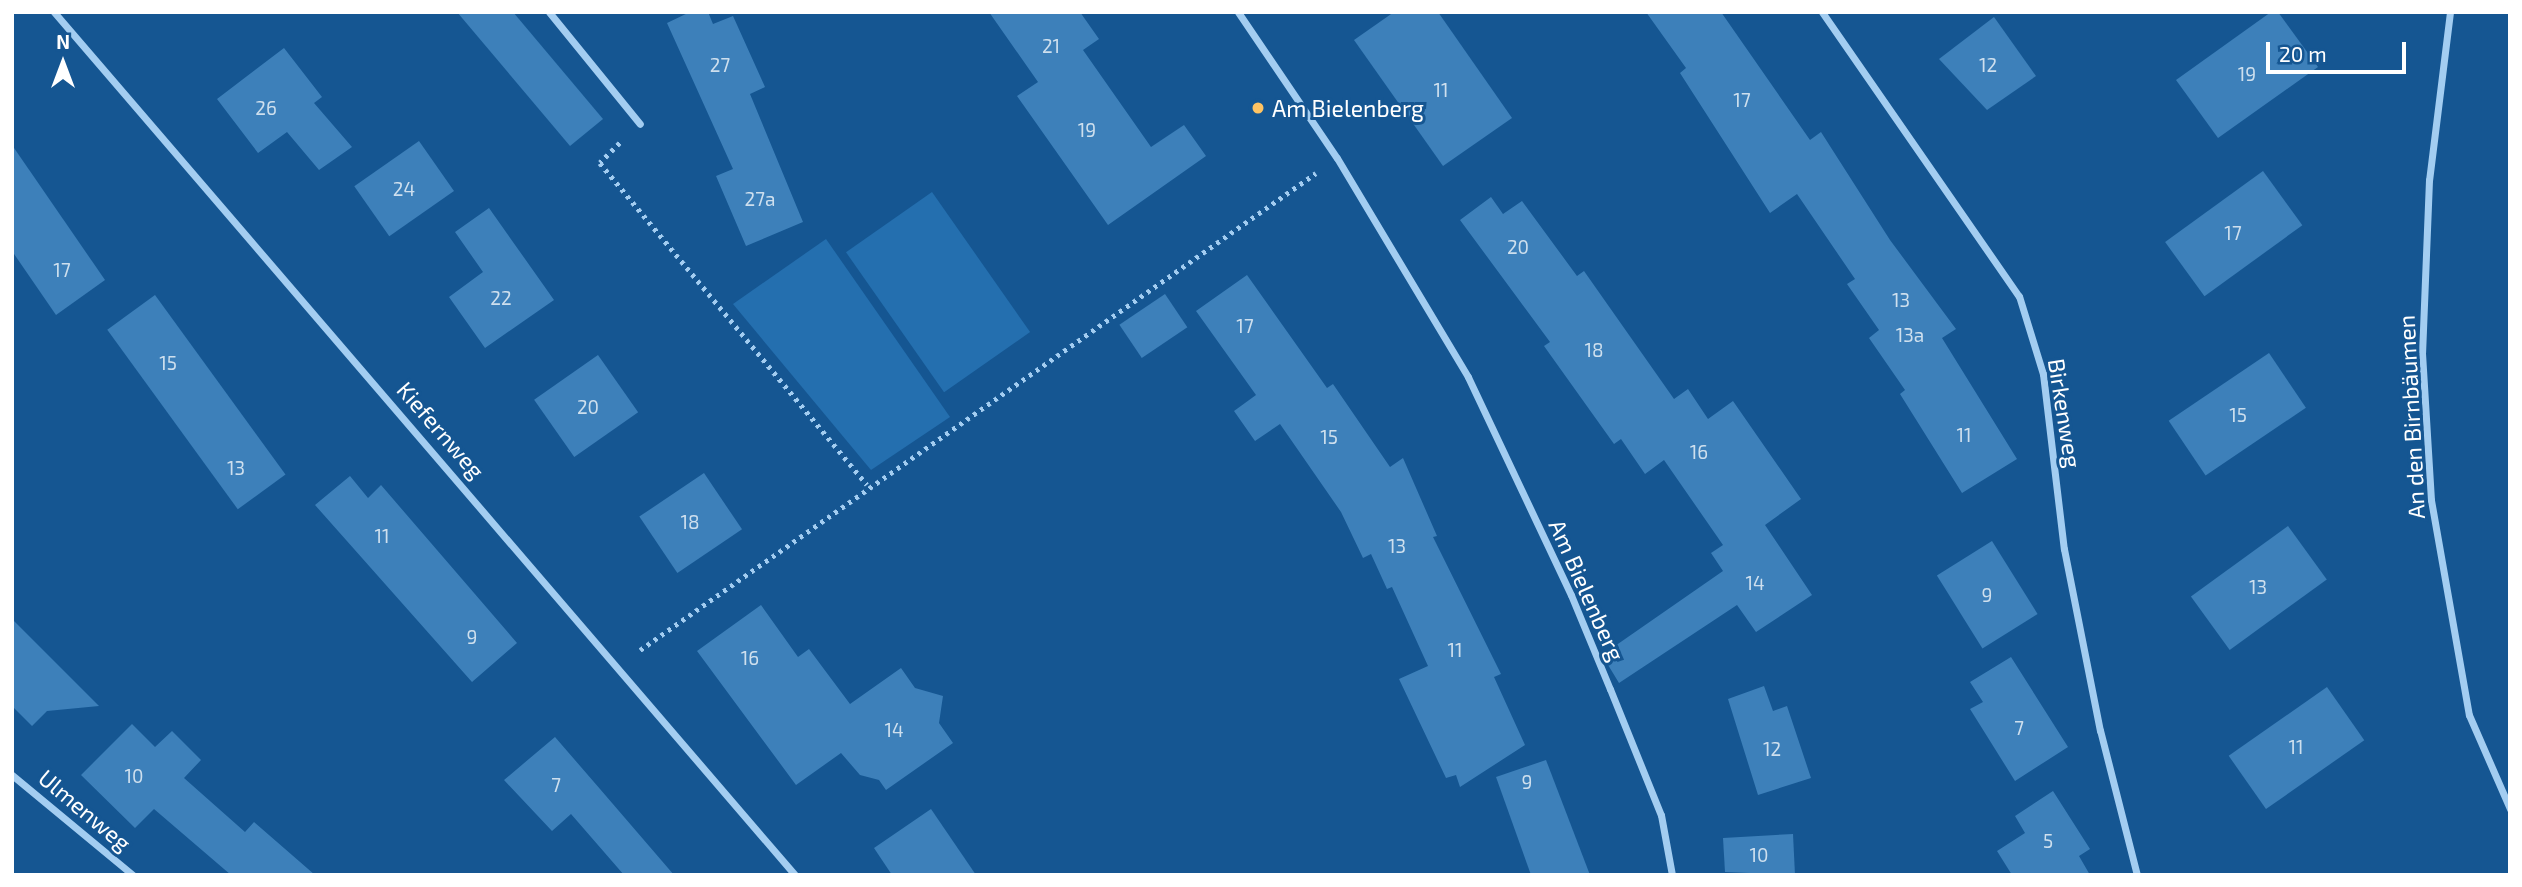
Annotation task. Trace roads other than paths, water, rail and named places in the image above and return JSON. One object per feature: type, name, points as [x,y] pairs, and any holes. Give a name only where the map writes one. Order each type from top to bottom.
[{"type":"street","name":"Kiefernweg","points":[[54,12],[619,665],[795,875]]},
{"type":"street","points":[[549,12],[640,124]]},
{"type":"street","name":"Am Bielenberg","points":[[1238,12],[1337,158],[1468,377],[1571,595],[1610,689],[1661,815],[1672,875]]},
{"type":"street","name":"Birkenweg","points":[[1822,12],[2019,296],[2043,373],[2064,549],[2101,730],[2137,875]]},
{"type":"street","name":"An den Birnbäumen","points":[[2450,12],[2429,180],[2422,353],[2431,500],[2469,715],[2510,809]]},
{"type":"street","name":"Ulmenweg","points":[[12,775],[133,875]]},
{"type":"place","name":"Am Bielenberg","points":[[1258,108]]}]
